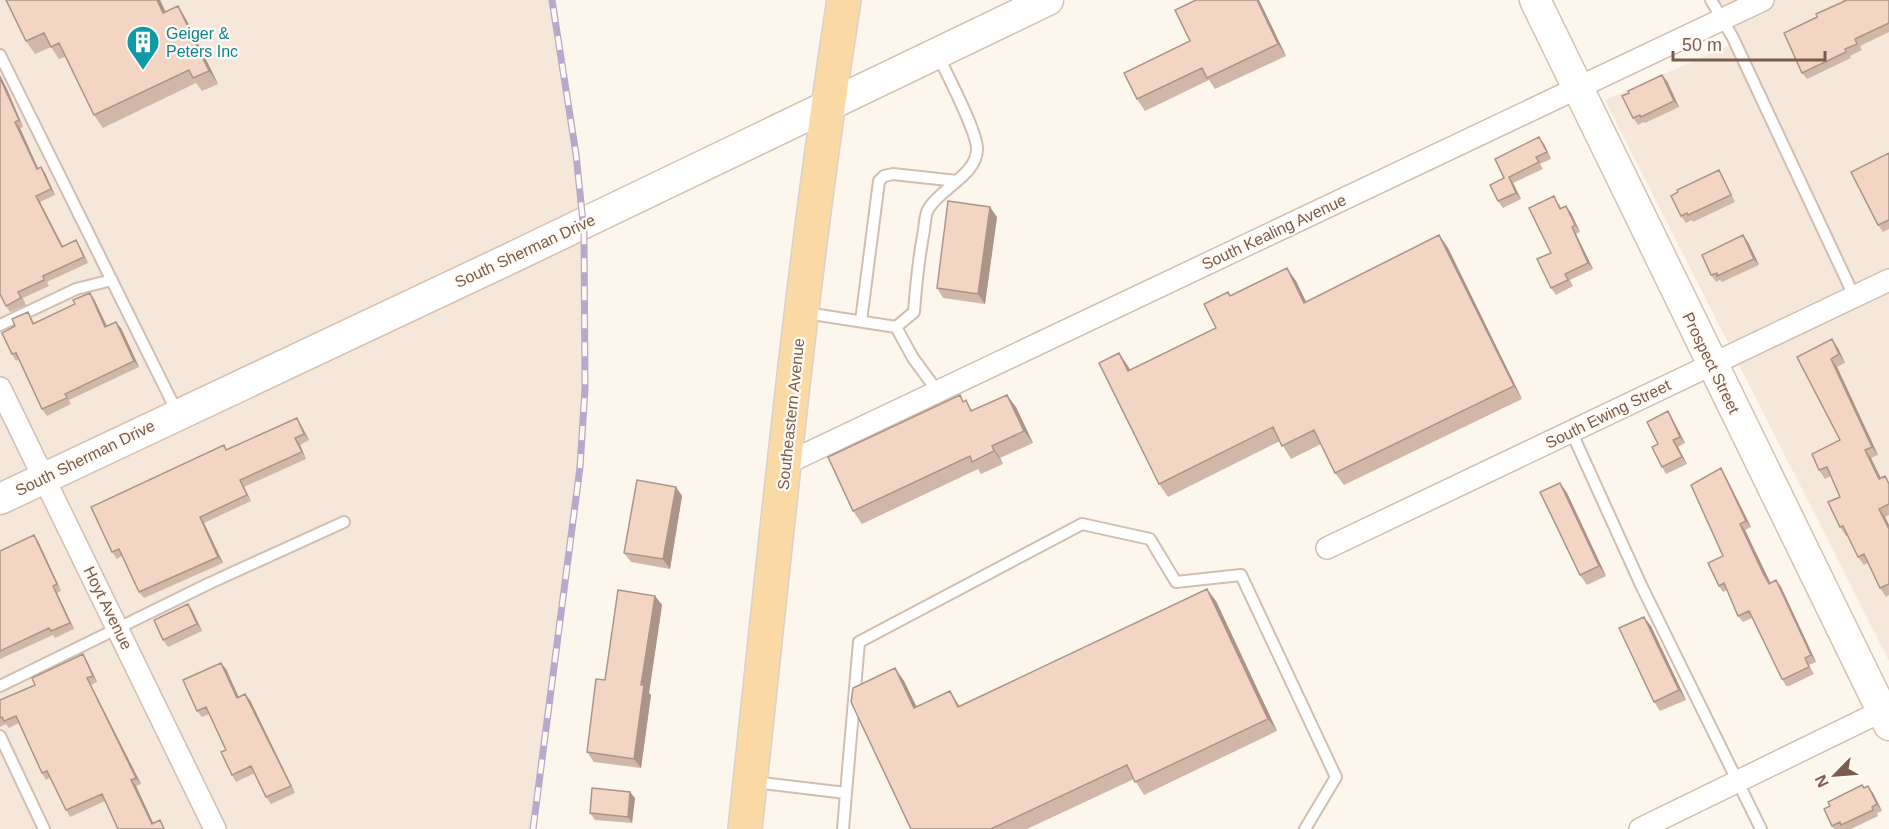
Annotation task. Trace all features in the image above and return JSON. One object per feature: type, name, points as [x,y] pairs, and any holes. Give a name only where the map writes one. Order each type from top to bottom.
[{"type":"main road","name":"Southeastern Avenue","points":[[745,829],[802,313],[844,0]]},
{"type":"main road","name":"South Sherman Drive","points":[[0,499],[1048,0]]},
{"type":"main road","name":"Prospect Street","points":[[1536,0],[1711,364],[1886,718]]},
{"type":"street","name":"South Kealing Avenue","points":[[785,464],[1763,0]]},
{"type":"street","name":"South Ewing Street","points":[[1326,548],[1889,280]]},
{"type":"street","name":"Hoyt Avenue","points":[[0,388],[215,829]]},
{"type":"street","points":[[1640,829],[1738,781],[1886,718]]},
{"type":"lane","points":[[1711,0],[1723,19],[1854,296]]},
{"type":"lane","points":[[802,313],[896,327],[914,312],[916,276],[928,209],[942,192],[970,167],[977,150],[974,135],[937,53]]},
{"type":"lane","points":[[0,55],[178,414]]},
{"type":"lane","points":[[861,321],[879,181],[884,176],[893,174],[957,181]]},
{"type":"lane","points":[[0,325],[76,289],[112,280]]},
{"type":"lane","points":[[896,327],[913,358],[938,392]]},
{"type":"lane","points":[[1571,431],[1641,585],[1761,829]]},
{"type":"lane","points":[[0,686],[117,628],[344,522]]},
{"type":"lane","points":[[843,829],[859,642],[1082,524],[1150,539],[1176,582],[1241,575],[1336,777],[1305,829]]},
{"type":"lane","points":[[0,736],[44,829]]},
{"type":"lane","points":[[750,781],[846,793]]},
{"type":"shaded area","points":[[0,0],[552,0],[578,173],[584,232],[585,389],[580,467],[533,829],[0,829]]},
{"type":"shaded area","points":[[1717,0],[1889,0],[1889,661],[1605,100],[1739,41]]},
{"type":"building","name":"Geiger & Peters Inc","points":[[6,0],[157,0],[163,13],[178,6],[209,71],[193,78],[189,70],[94,115],[59,43],[51,47],[44,33],[26,41]]},
{"type":"building","points":[[1196,0],[1257,0],[1278,44],[1207,78],[1202,68],[1137,99],[1124,73],[1190,41],[1175,10]]},
{"type":"building","points":[[1844,0],[1889,0],[1889,23],[1855,39],[1857,44],[1845,49],[1846,52],[1802,73],[1784,33],[1817,17],[1816,14]]},
{"type":"building","points":[[1662,75],[1674,101],[1641,117],[1640,115],[1633,118],[1622,96]]},
{"type":"building","points":[[0,78],[19,120],[15,122],[37,169],[41,167],[51,189],[36,196],[62,247],[76,240],[84,257],[43,276],[44,280],[18,292],[21,298],[6,306],[0,294]]},
{"type":"building","points":[[1539,137],[1547,152],[1536,157],[1539,162],[1509,177],[1516,193],[1498,201],[1490,185],[1504,178],[1495,159]]},
{"type":"building","points":[[1889,153],[1889,220],[1878,225],[1851,172]]},
{"type":"building","points":[[1719,170],[1731,195],[1681,216],[1671,196],[1678,192],[1677,190]]},
{"type":"building","points":[[1554,196],[1560,209],[1566,206],[1575,225],[1572,227],[1588,263],[1565,274],[1568,280],[1551,288],[1537,259],[1551,253],[1529,208]]},
{"type":"building","points":[[948,201],[990,207],[978,294],[937,288]]},
{"type":"building","points":[[1439,235],[1514,386],[1335,473],[1314,430],[1282,446],[1273,427],[1159,484],[1099,363],[1119,353],[1128,371],[1216,328],[1204,304],[1228,292],[1230,296],[1287,268],[1304,303]]},
{"type":"building","points":[[1743,235],[1754,259],[1717,276],[1717,273],[1711,275],[1702,255]]},
{"type":"building","points":[[90,293],[105,327],[116,322],[134,361],[65,394],[67,398],[42,409],[16,353],[12,354],[2,333],[15,326],[12,319],[28,312],[33,324],[75,304],[73,300]]},
{"type":"building","points":[[1832,339],[1839,354],[1831,359],[1872,447],[1865,450],[1879,479],[1885,476],[1889,484],[1889,504],[1879,509],[1889,529],[1889,584],[1880,588],[1864,554],[1858,557],[1843,526],[1840,527],[1828,502],[1840,497],[1827,467],[1819,470],[1812,454],[1840,440],[1797,357]]},
{"type":"building","points":[[960,395],[963,402],[966,400],[971,411],[1007,395],[1024,431],[992,446],[994,451],[972,462],[970,456],[853,511],[828,457]]},
{"type":"building","points":[[1668,411],[1680,437],[1673,440],[1682,457],[1662,467],[1652,447],[1658,444],[1647,422]]},
{"type":"building","points":[[297,418],[304,434],[295,438],[302,452],[240,480],[247,495],[200,517],[218,557],[139,592],[119,549],[112,552],[91,507],[224,445],[226,450]]},
{"type":"building","points":[[1721,468],[1746,521],[1740,524],[1763,573],[1769,584],[1776,580],[1811,655],[1805,658],[1809,667],[1784,679],[1749,611],[1738,616],[1724,583],[1719,586],[1708,563],[1723,556],[1691,485]]},
{"type":"building","points":[[637,480],[676,487],[663,559],[624,553]]},
{"type":"building","points":[[1560,483],[1599,566],[1580,575],[1540,492]]},
{"type":"building","points":[[34,535],[57,584],[53,586],[70,623],[51,631],[49,628],[0,651],[0,551]]},
{"type":"building","points":[[1207,589],[1268,719],[1135,782],[1127,765],[991,829],[911,829],[851,702],[853,688],[895,668],[914,708],[950,691],[958,707]]},
{"type":"building","points":[[618,590],[655,596],[641,685],[644,685],[634,759],[587,752],[596,679],[605,680]]},
{"type":"building","points":[[188,604],[197,624],[163,640],[154,620]]},
{"type":"building","points":[[1644,617],[1679,690],[1654,702],[1619,628]]},
{"type":"building","points":[[83,654],[93,676],[87,678],[136,778],[131,780],[152,824],[160,820],[164,829],[118,829],[102,794],[66,810],[47,771],[42,773],[16,716],[4,721],[2,717],[0,718],[0,700],[35,685],[32,678]]},
{"type":"building","points":[[221,663],[237,698],[245,694],[291,786],[266,797],[251,766],[232,775],[221,752],[226,750],[206,707],[197,711],[183,680]]},
{"type":"building","points":[[1862,785],[1864,788],[1868,786],[1877,804],[1872,807],[1873,810],[1841,825],[1840,822],[1832,826],[1824,809],[1830,806],[1828,802]]},
{"type":"building","points":[[592,788],[630,792],[628,817],[590,813]]},
{"type":"railway","points":[[533,829],[580,467],[585,389],[584,232],[576,154],[552,0]]},
{"type":"place","name":"Geiger & Peters Inc","points":[[143,71]]}]
